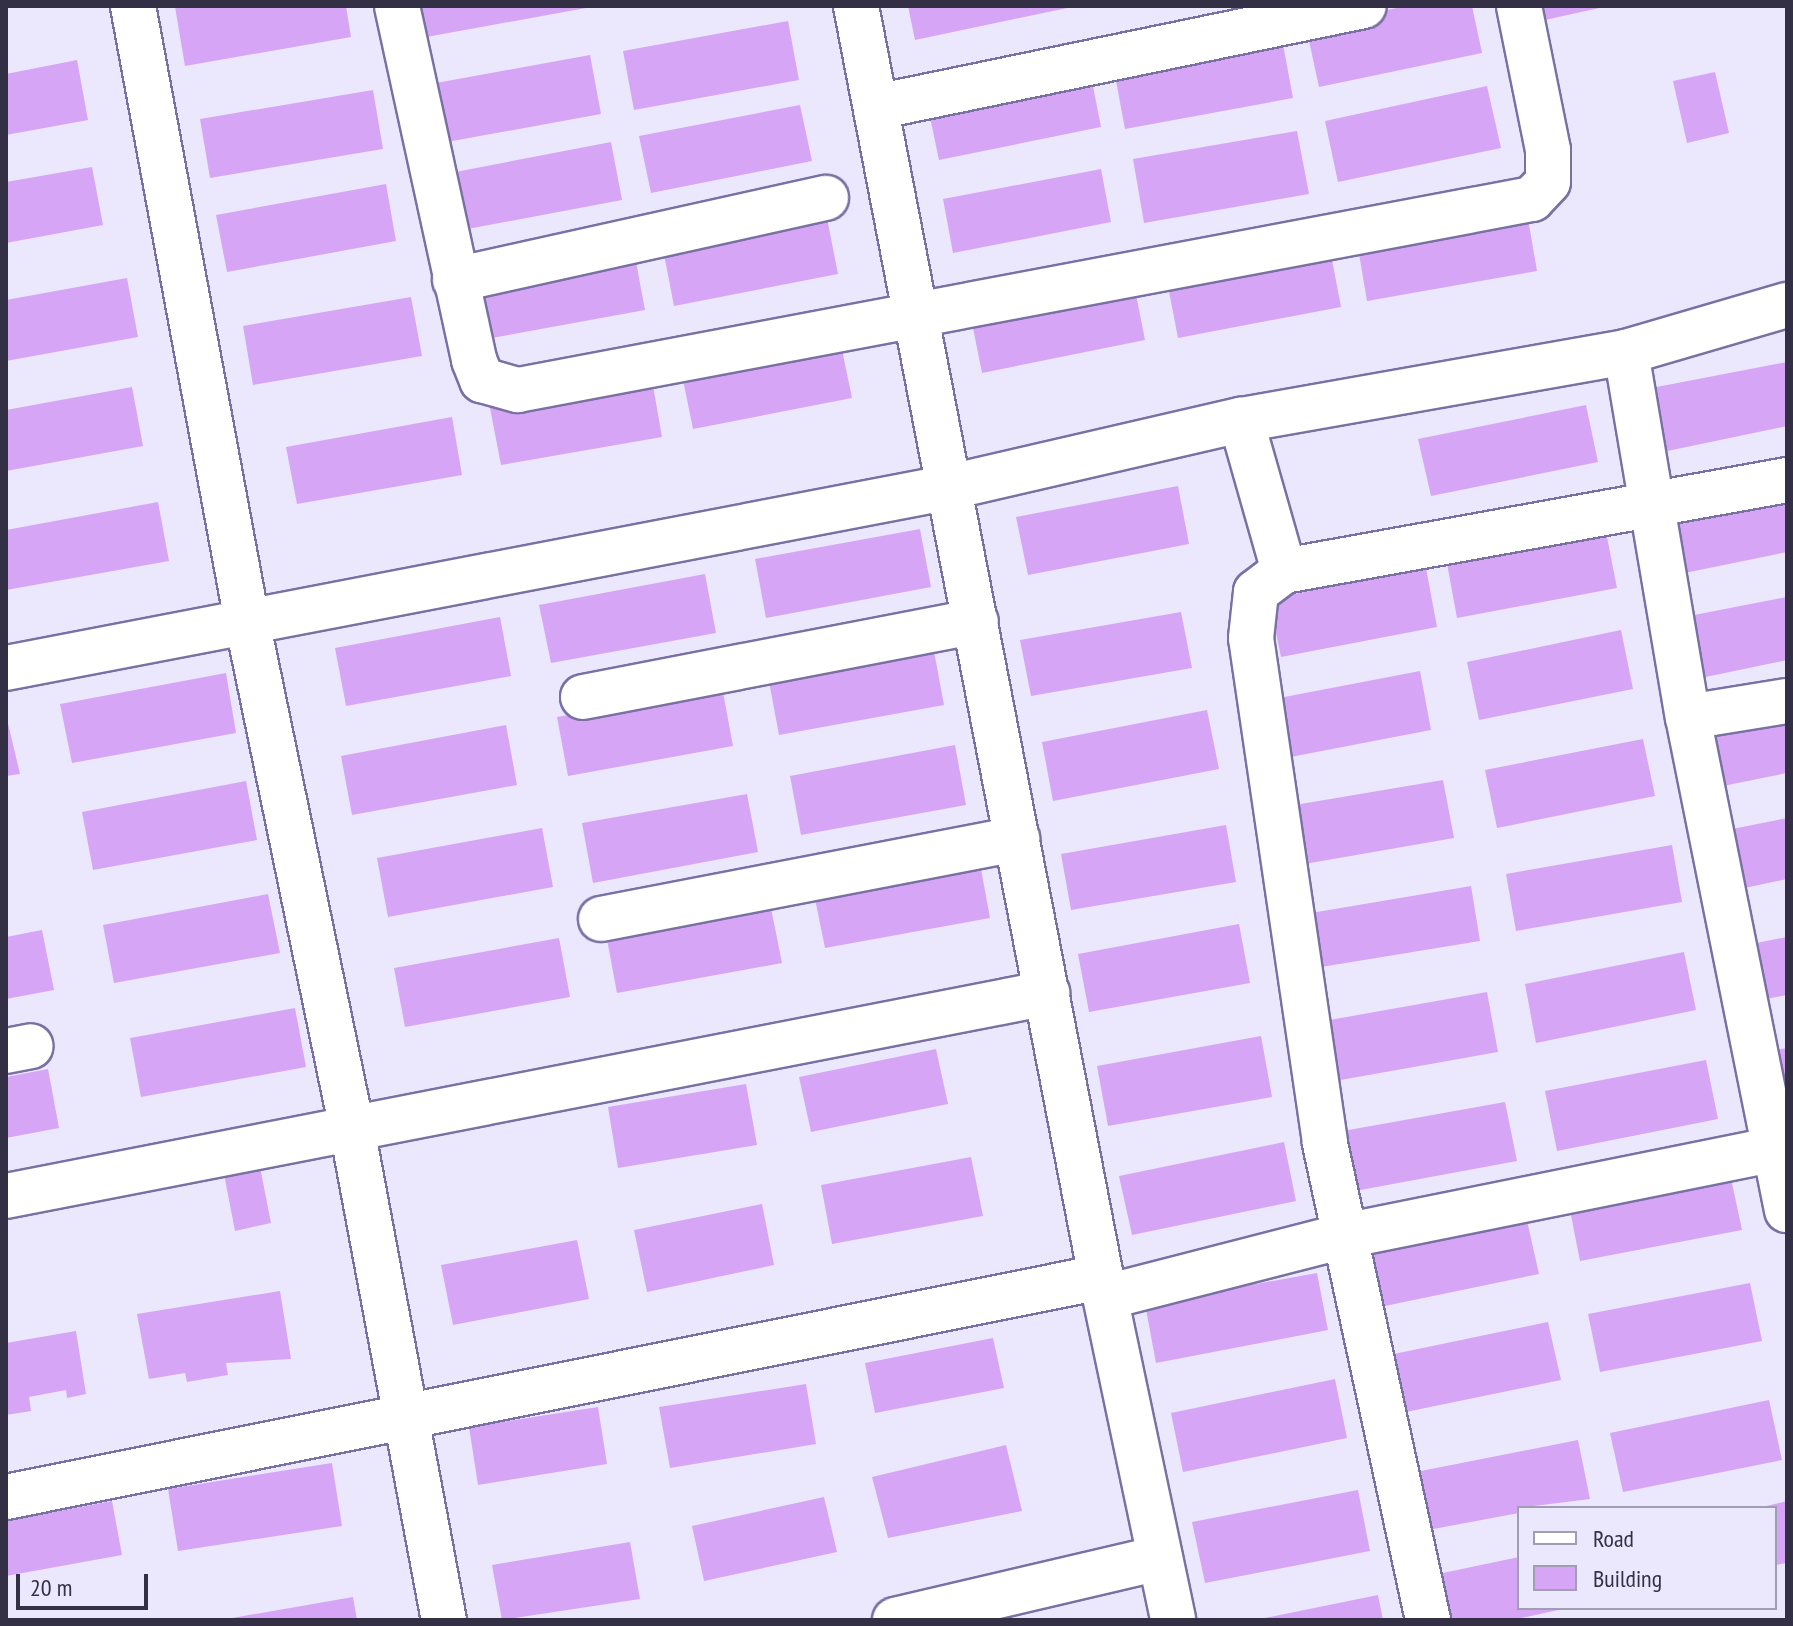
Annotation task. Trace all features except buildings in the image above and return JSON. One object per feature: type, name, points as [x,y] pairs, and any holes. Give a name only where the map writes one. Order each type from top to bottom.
[{"type":"lane","points":[[133,6],[247,621],[352,1129],[444,1620]]},
{"type":"lane","points":[[397,6],[455,280],[482,380],[518,390],[915,318],[1532,199],[1548,182],[1548,150],[1519,6]]},
{"type":"lane","points":[[856,6],[1103,1287],[1173,1620]]},
{"type":"lane","points":[[876,107],[1364,6]]},
{"type":"lane","points":[[455,280],[826,198]]},
{"type":"lane","points":[[6,668],[950,487],[1241,420],[1626,352],[1787,305]]},
{"type":"lane","points":[[1626,352],[1688,717],[1781,1148],[1787,1210]]},
{"type":"lane","points":[[1241,420],[1284,571]]},
{"type":"lane","points":[[1428,1620],[1325,1142],[1251,638],[1256,592],[1284,571],[1653,508],[1787,480]]},
{"type":"lane","points":[[583,697],[976,621]]},
{"type":"lane","points":[[1688,717],[1787,701]]},
{"type":"lane","points":[[601,919],[1017,839]]},
{"type":"lane","points":[[6,1196],[1047,993]]},
{"type":"lane","points":[[6,1497],[404,1415],[1103,1287],[1781,1148]]},
{"type":"lane","points":[[895,1620],[1160,1558]]}]
